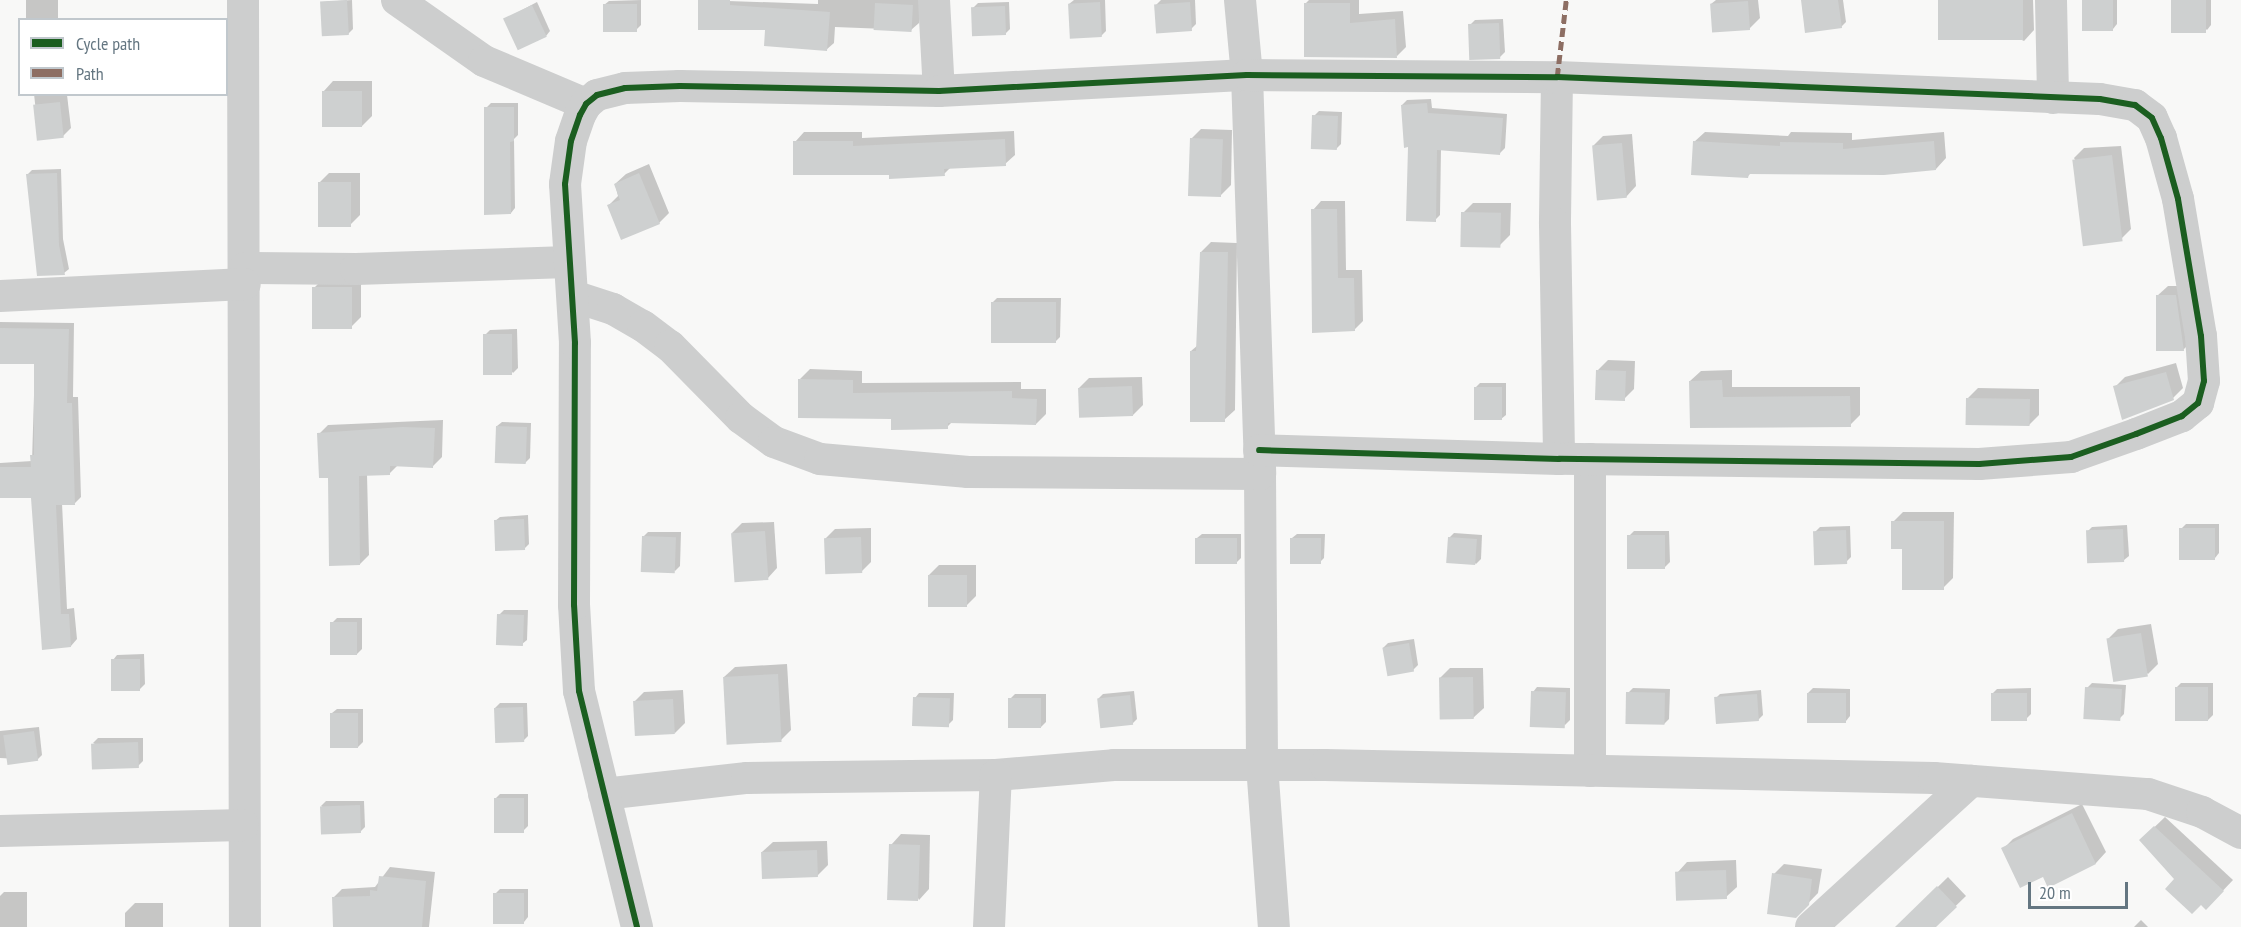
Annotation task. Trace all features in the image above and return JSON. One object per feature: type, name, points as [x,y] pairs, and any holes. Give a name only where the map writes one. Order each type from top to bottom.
[{"type":"street","points":[[243,0],[245,927]]},
{"type":"street","points":[[397,0],[484,61],[586,104]]},
{"type":"street","points":[[934,0],[939,91]]},
{"type":"street","points":[[1240,0],[1247,75],[1259,462],[1262,765],[1274,927]]},
{"type":"street","points":[[2051,0],[2053,98]]},
{"type":"street","points":[[573,296],[613,309],[643,326],[670,346],[741,418],[774,442],[820,459],[968,472],[1259,462],[1559,459],[2019,462],[2071,457],[2182,417],[2198,403],[2204,381],[2201,336],[2178,199],[2161,138],[2152,118],[2135,105],[2100,99],[1557,77],[1247,75],[939,91],[680,86],[626,88],[597,95],[586,104],[571,141],[565,184],[568,262],[573,296],[574,605],[579,692],[637,927]]},
{"type":"street","points":[[1557,77],[1555,224],[1559,459]]},
{"type":"street","points":[[0,296],[356,269],[568,262]]},
{"type":"street","points":[[1590,459],[1590,771]]},
{"type":"street","points":[[604,794],[747,778],[996,775],[1114,765],[1262,765],[1590,771],[1971,782],[2148,794],[2202,812],[2241,833]]},
{"type":"street","points":[[989,927],[996,775]]},
{"type":"street","points":[[1811,927],[1971,782]]},
{"type":"street","points":[[0,831],[243,825]]},
{"type":"building","points":[[347,0],[349,35],[322,36],[320,1]]},
{"type":"building","points":[[698,0],[730,0],[730,5],[830,12],[827,51],[764,46],[765,30],[698,30]]},
{"type":"building","points":[[1801,0],[1838,0],[1842,28],[1805,33]]},
{"type":"building","points":[[1938,0],[2023,0],[2023,40],[1938,40]]},
{"type":"building","points":[[2082,0],[2113,0],[2113,31],[2082,31]]},
{"type":"building","points":[[2171,0],[2206,0],[2206,33],[2171,33]]},
{"type":"building","points":[[1748,1],[1750,30],[1712,33],[1710,4]]},
{"type":"building","points":[[1100,2],[1102,37],[1070,39],[1068,4]]},
{"type":"building","points":[[1190,2],[1192,31],[1156,33],[1154,5]]},
{"type":"building","points":[[875,3],[913,5],[912,32],[874,30]]},
{"type":"building","points":[[1304,3],[1350,3],[1350,23],[1395,19],[1397,58],[1304,57]]},
{"type":"building","points":[[603,4],[637,4],[637,32],[603,32]]},
{"type":"building","points":[[532,5],[547,37],[518,50],[503,19]]},
{"type":"building","points":[[1005,6],[1006,35],[972,36],[971,7]]},
{"type":"building","points":[[1499,23],[1500,59],[1469,60],[1468,24]]},
{"type":"building","points":[[322,91],[362,91],[362,127],[322,127]]},
{"type":"building","points":[[60,102],[64,138],[37,141],[33,105]]},
{"type":"building","points":[[1427,103],[1428,113],[1503,118],[1500,155],[1437,150],[1436,222],[1406,221],[1408,147],[1404,148],[1401,105]]},
{"type":"building","points":[[484,107],[514,107],[514,141],[510,142],[511,214],[484,215]]},
{"type":"building","points":[[1312,115],[1338,116],[1337,150],[1311,149]]},
{"type":"building","points":[[1190,138],[1223,139],[1221,197],[1188,196]]},
{"type":"building","points":[[1005,139],[1006,166],[944,169],[945,176],[889,179],[889,175],[793,175],[793,141],[853,141],[853,146]]},
{"type":"building","points":[[1693,141],[1780,146],[1780,142],[1843,143],[1843,149],[1934,141],[1936,170],[1884,175],[1749,174],[1748,178],[1691,175]]},
{"type":"building","points":[[1622,143],[1627,198],[1597,200],[1592,146]]},
{"type":"building","points":[[2112,155],[2123,241],[2083,246],[2072,160]]},
{"type":"building","points":[[57,173],[59,245],[65,275],[37,276],[26,174]]},
{"type":"building","points":[[639,173],[660,224],[621,240],[607,205],[620,200],[614,184]]},
{"type":"building","points":[[318,182],[351,182],[351,227],[318,227]]},
{"type":"building","points":[[1311,209],[1337,209],[1338,278],[1354,278],[1355,331],[1312,333]]},
{"type":"building","points":[[1461,212],[1501,213],[1500,248],[1460,247]]},
{"type":"building","points":[[1200,252],[1228,252],[1225,422],[1190,422],[1190,351],[1196,351]]},
{"type":"building","points":[[312,287],[352,287],[352,329],[312,329]]},
{"type":"building","points":[[2156,295],[2176,295],[2184,351],[2156,351]]},
{"type":"building","points":[[991,302],[1056,302],[1056,343],[991,343]]},
{"type":"building","points":[[0,328],[69,329],[67,403],[72,403],[75,505],[56,505],[61,614],[69,614],[71,647],[42,650],[31,498],[0,498],[0,467],[31,467],[30,455],[34,455],[34,364],[0,364]]},
{"type":"building","points":[[483,334],[512,334],[512,375],[483,375]]},
{"type":"building","points":[[1596,370],[1626,371],[1625,401],[1595,400]]},
{"type":"building","points":[[2166,372],[2174,400],[2122,420],[2113,386]]},
{"type":"building","points":[[798,379],[853,380],[853,393],[1012,391],[1012,398],[1037,399],[1036,425],[948,423],[948,429],[891,430],[891,419],[798,418]]},
{"type":"building","points":[[1722,380],[1723,397],[1850,396],[1851,427],[1690,428],[1689,381]]},
{"type":"building","points":[[1132,386],[1133,416],[1079,418],[1078,388]]},
{"type":"building","points":[[1474,387],[1502,387],[1502,420],[1474,420]]},
{"type":"building","points":[[1966,398],[2030,399],[2030,426],[1966,425]]},
{"type":"building","points":[[496,426],[527,427],[526,464],[495,463]]},
{"type":"building","points":[[402,427],[435,428],[433,468],[390,466],[390,475],[359,476],[360,565],[329,566],[328,478],[319,478],[317,433]]},
{"type":"building","points":[[524,519],[525,550],[495,551],[494,520]]},
{"type":"building","points":[[1891,521],[1944,521],[1944,590],[1902,590],[1902,549],[1891,549]]},
{"type":"building","points":[[2179,528],[2215,528],[2215,560],[2179,560]]},
{"type":"building","points":[[2123,529],[2124,562],[2087,563],[2086,530]]},
{"type":"building","points":[[1846,530],[1847,564],[1814,565],[1813,531]]},
{"type":"building","points":[[765,531],[768,580],[735,582],[731,533]]},
{"type":"building","points":[[1627,535],[1665,535],[1665,569],[1627,569]]},
{"type":"building","points":[[642,536],[676,537],[675,573],[641,572]]},
{"type":"building","points":[[861,537],[862,573],[825,574],[824,538]]},
{"type":"building","points":[[1448,537],[1477,539],[1475,565],[1446,563]]},
{"type":"building","points":[[1195,538],[1237,538],[1237,564],[1195,564]]},
{"type":"building","points":[[1290,538],[1321,538],[1321,564],[1290,564]]},
{"type":"building","points":[[928,575],[967,575],[967,607],[928,607]]},
{"type":"building","points":[[497,614],[524,615],[523,646],[496,645]]},
{"type":"building","points":[[330,622],[357,622],[357,655],[330,655]]},
{"type":"building","points":[[2141,633],[2148,676],[2113,682],[2106,638]]},
{"type":"building","points":[[1409,643],[1414,672],[1387,676],[1382,648]]},
{"type":"building","points":[[111,659],[140,659],[140,691],[111,691]]},
{"type":"building","points":[[778,674],[782,742],[727,745],[723,677]]},
{"type":"building","points":[[1473,677],[1474,719],[1440,720],[1439,678]]},
{"type":"building","points":[[2085,687],[2122,689],[2120,721],[2083,719]]},
{"type":"building","points":[[2175,687],[2208,687],[2208,721],[2175,721]]},
{"type":"building","points":[[1531,691],[1566,692],[1565,728],[1530,727]]},
{"type":"building","points":[[1626,692],[1665,693],[1664,725],[1625,724]]},
{"type":"building","points":[[1807,693],[1846,693],[1846,723],[1807,723]]},
{"type":"building","points":[[1991,693],[2027,693],[2027,721],[1991,721]]},
{"type":"building","points":[[1757,694],[1759,721],[1716,724],[1714,697]]},
{"type":"building","points":[[1130,695],[1133,725],[1100,728],[1097,698]]},
{"type":"building","points":[[913,697],[950,698],[949,727],[912,726]]},
{"type":"building","points":[[1008,698],[1041,698],[1041,728],[1008,728]]},
{"type":"building","points":[[673,699],[675,734],[635,736],[633,701]]},
{"type":"building","points":[[523,707],[524,742],[495,743],[494,708]]},
{"type":"building","points":[[330,713],[358,713],[358,748],[330,748]]},
{"type":"building","points":[[34,731],[38,761],[7,765],[3,735]]},
{"type":"building","points":[[138,742],[139,768],[92,770],[91,744]]},
{"type":"building","points":[[494,798],[524,798],[524,833],[494,833]]},
{"type":"building","points":[[360,805],[361,833],[321,834],[320,806]]},
{"type":"building","points":[[2072,813],[2096,864],[2048,888],[2043,877],[2020,888],[2001,848]]},
{"type":"building","points":[[2154,826],[2224,891],[2206,910],[2201,905],[2192,914],[2165,889],[2174,879],[2139,840]]},
{"type":"building","points":[[889,844],[920,845],[918,901],[887,900]]},
{"type":"building","points":[[817,850],[818,877],[762,879],[761,852]]},
{"type":"building","points":[[1726,870],[1727,899],[1676,901],[1675,872]]},
{"type":"building","points":[[1772,873],[1812,879],[1809,905],[1796,918],[1767,914]]},
{"type":"building","points":[[379,876],[426,881],[422,927],[333,927],[332,897],[370,896],[370,890],[377,891]]},
{"type":"building","points":[[1937,886],[1957,907],[1936,927],[1895,927]]},
{"type":"building","points":[[493,893],[524,893],[524,924],[493,924]]},
{"type":"marked path","points":[[1557,77],[1566,0]]},
{"type":"cycle path","points":[[637,927],[579,691],[574,605],[575,343],[565,184],[571,141],[580,115],[586,104],[597,95],[625,88],[680,86],[939,91],[1247,75],[1557,77],[2100,99],[2135,105],[2152,118],[2161,138],[2178,199],[2201,336],[2204,381],[2198,403],[2182,416],[2071,457],[1979,464],[1559,459],[1259,450]]}]
